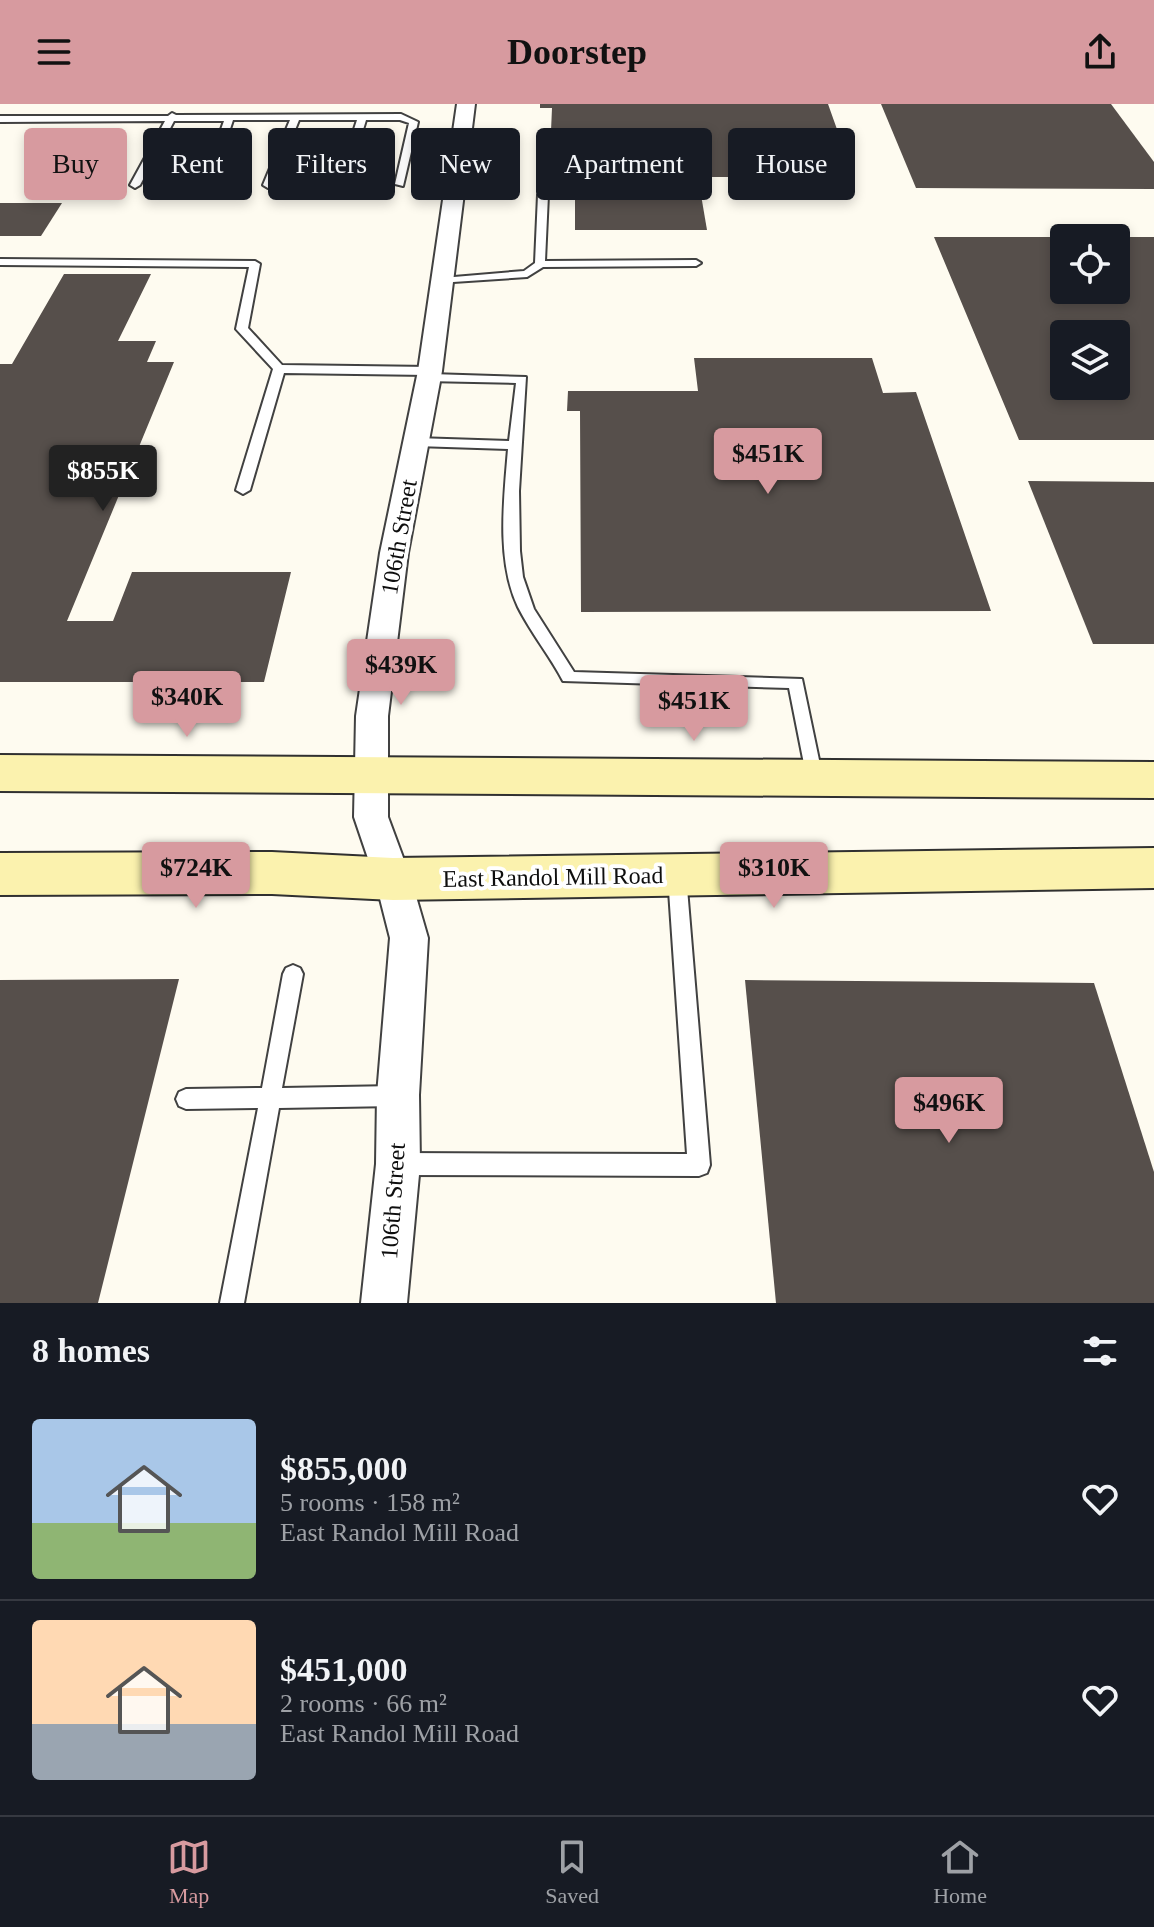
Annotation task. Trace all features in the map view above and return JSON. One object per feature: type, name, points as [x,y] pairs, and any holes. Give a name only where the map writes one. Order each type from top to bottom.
[{"type":"main road","points":[[0,773],[1154,780]]},
{"type":"main road","name":"East Randol Mill Road","points":[[0,874],[272,873],[393,879],[1154,868]]},
{"type":"street","name":"106th Street","points":[[384,1303],[398,1164],[398,1095],[409,938],[393,879],[371,817],[372,716],[394,553],[430,374],[466,104]]},
{"type":"lane","points":[[96,116],[103,104]]},
{"type":"lane","points":[[321,117],[325,104]]},
{"type":"lane","points":[[0,119],[96,116],[401,117],[414,122],[400,184]]},
{"type":"lane","points":[[135,185],[172,116]]},
{"type":"lane","points":[[226,128],[230,117]]},
{"type":"lane","points":[[291,128],[296,117]]},
{"type":"lane","points":[[359,128],[362,117]]},
{"type":"lane","points":[[540,264],[543,200]]},
{"type":"lane","points":[[0,262],[255,264],[242,329],[279,369],[522,380],[513,445],[513,555],[520,596],[535,627],[560,655],[569,677],[796,683],[815,779]]},
{"type":"lane","points":[[442,281],[527,274],[540,264],[696,263]]},
{"type":"lane","points":[[243,490],[279,369]]},
{"type":"lane","points":[[416,442],[513,445]]},
{"type":"lane","points":[[398,1164],[699,1165],[677,875]]},
{"type":"lane","points":[[232,1303],[293,974]]},
{"type":"lane","points":[[186,1099],[398,1095]]},
{"type":"building","points":[[540,104],[828,104],[837,128],[728,128],[728,177],[712,177],[712,128],[551,128],[552,108],[540,108]]},
{"type":"building","points":[[881,104],[1111,104],[1154,162],[1154,189],[916,188]]},
{"type":"building","points":[[575,200],[702,200],[707,230],[575,230]]},
{"type":"building","points":[[0,203],[62,203],[41,236],[0,236]]},
{"type":"building","points":[[934,237],[1050,237],[1050,304],[1130,304],[1130,237],[1154,237],[1154,440],[1019,440]]},
{"type":"building","points":[[64,274],[151,274],[118,341],[156,341],[147,362],[174,362],[67,621],[113,621],[132,572],[291,572],[264,682],[0,682],[0,364],[12,364]]},
{"type":"building","points":[[694,358],[872,358],[883,393],[916,392],[991,611],[581,612],[580,411],[567,411],[568,391],[698,391]]},
{"type":"building","points":[[1028,481],[1154,482],[1154,644],[1093,644]]},
{"type":"building","points":[[179,979],[98,1303],[0,1303],[0,980]]},
{"type":"building","points":[[745,980],[1094,983],[1154,1172],[1154,1303],[776,1303]]}]
